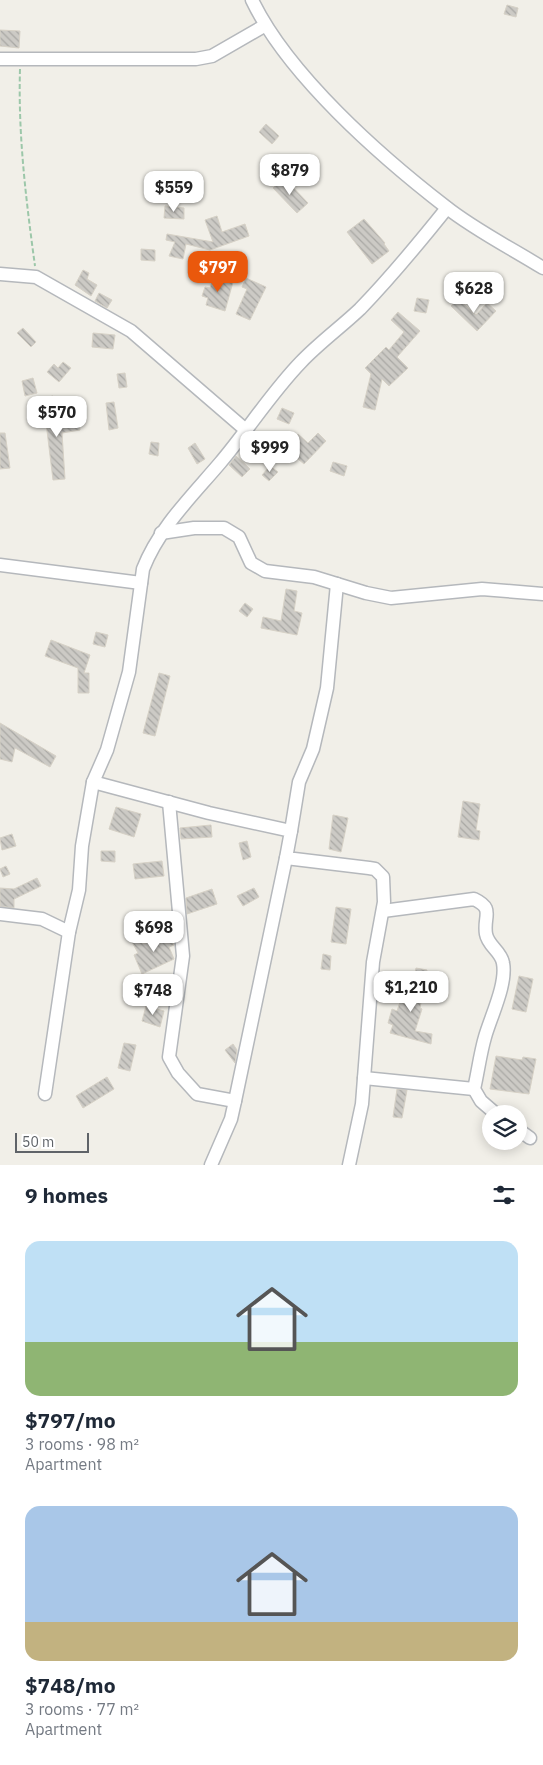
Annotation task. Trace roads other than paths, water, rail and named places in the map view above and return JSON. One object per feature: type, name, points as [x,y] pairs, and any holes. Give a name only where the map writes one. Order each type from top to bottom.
[{"type":"street","points":[[252,0],[264,26],[329,103],[363,136],[447,208],[543,268]]},
{"type":"street","points":[[0,60],[196,59],[212,56],[264,26]]},
{"type":"street","points":[[45,1094],[69,932],[79,890],[82,846],[93,782],[107,750],[129,672],[141,583],[147,558],[161,533],[247,431],[278,388],[302,360],[358,310],[392,276],[447,208]]},
{"type":"street","points":[[0,274],[36,278],[131,331],[247,431]]},
{"type":"street","points":[[161,533],[194,528],[224,528],[239,537],[251,563],[265,571],[314,577],[391,598],[482,589],[543,594]]},
{"type":"street","points":[[0,565],[141,583]]},
{"type":"street","points":[[211,1165],[231,1119],[286,858],[300,782],[314,749],[327,688],[337,584]]},
{"type":"street","points":[[93,782],[291,831]]},
{"type":"street","points":[[169,802],[184,956],[169,1057],[178,1074],[197,1094],[235,1101]]},
{"type":"street","points":[[286,858],[375,869],[383,877],[383,911],[373,962],[362,1104],[350,1165]]},
{"type":"street","points":[[383,911],[474,898],[484,903],[488,909],[486,932],[488,940],[500,954],[503,962],[503,972],[484,1039],[474,1089],[486,1105]]},
{"type":"street","points":[[0,914],[42,919],[69,932]]},
{"type":"street","points":[[364,1078],[474,1089]]}]
